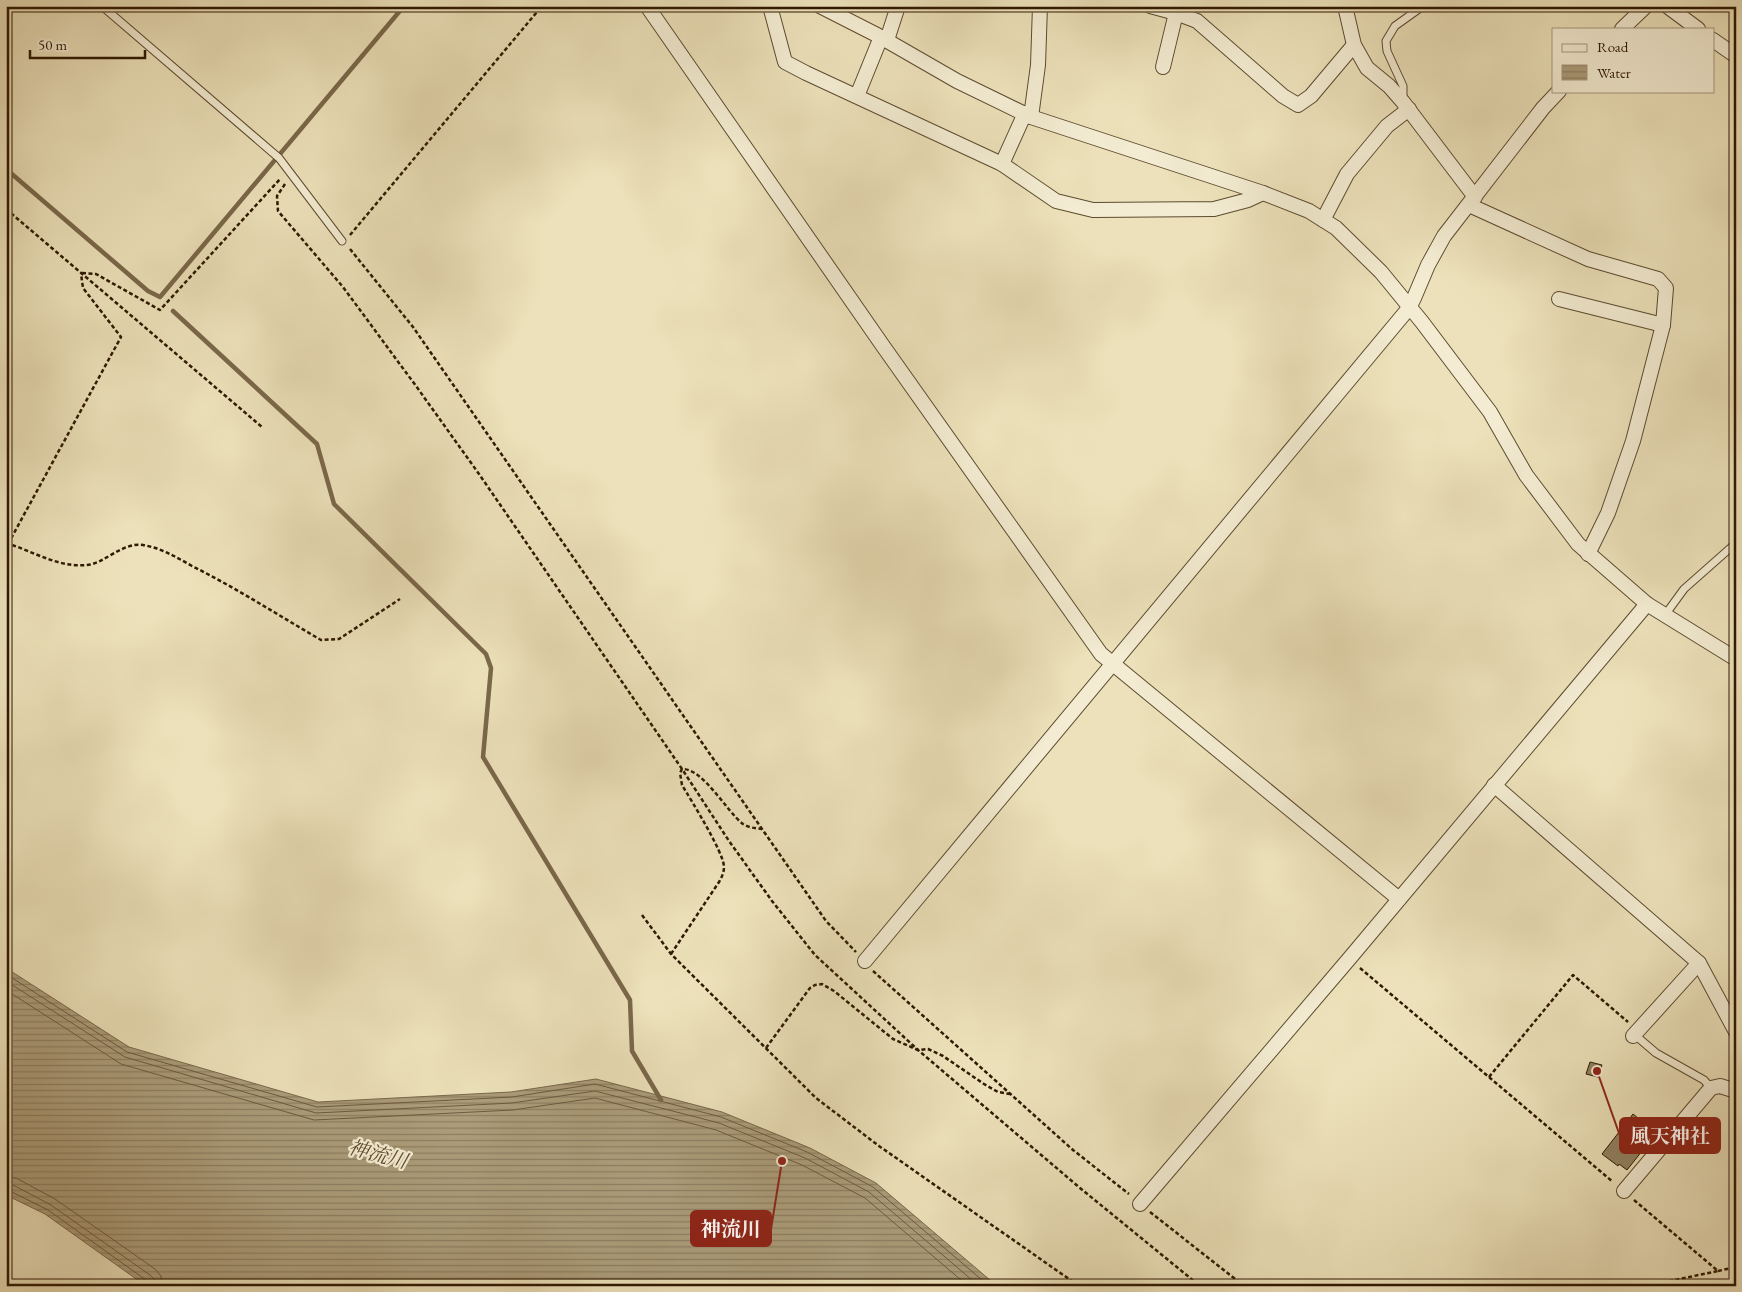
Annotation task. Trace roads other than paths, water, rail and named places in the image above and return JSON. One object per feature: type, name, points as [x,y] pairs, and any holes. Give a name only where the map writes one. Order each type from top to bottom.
[{"type":"street","points":[[647,6],[883,346],[1101,654],[1399,899]]},
{"type":"street","points":[[770,6],[785,62],[1002,164],[1056,201],[1093,210],[1214,209],[1248,200],[1263,193]]},
{"type":"street","points":[[820,6],[884,39],[957,81],[1028,115],[1263,193],[1309,211],[1336,228],[1380,272],[1408,308],[1422,322],[1490,412],[1526,475],[1578,544],[1646,604],[1736,659]]},
{"type":"street","points":[[857,96],[898,6]]},
{"type":"street","points":[[1002,164],[1028,115],[1038,65],[1040,6]]},
{"type":"street","points":[[1150,6],[1197,21],[1283,96],[1298,104],[1311,96],[1354,45]]},
{"type":"street","points":[[1345,6],[1354,45],[1367,68],[1389,86],[1406,105],[1472,201],[1588,259],[1658,279],[1666,288],[1663,325],[1632,441],[1608,512],[1588,554]]},
{"type":"street","points":[[1623,28],[1646,6]]},
{"type":"street","points":[[1667,6],[1697,28]]},
{"type":"street","points":[[1163,67],[1176,13]]},
{"type":"street","points":[[1714,41],[1736,56]]},
{"type":"street","points":[[865,961],[1408,308],[1444,236],[1543,108],[1558,92]]},
{"type":"street","points":[[1323,220],[1347,174],[1406,105]]},
{"type":"street","points":[[1559,299],[1663,325]]},
{"type":"street","points":[[1140,1204],[1349,959],[1646,604]]},
{"type":"street","points":[[1494,785],[1699,963],[1736,1032]]},
{"type":"street","points":[[1635,1034],[1699,963]]},
{"type":"street","points":[[1624,1191],[1711,1088],[1720,1086],[1736,1091]]},
{"type":"lane","points":[[102,6],[279,158],[342,240]]},
{"type":"lane","points":[[1406,105],[1402,86],[1386,51],[1386,41],[1395,26],[1423,6]]},
{"type":"lane","points":[[1665,615],[1684,589],[1736,543]]},
{"type":"lane","points":[[1635,1034],[1656,1053],[1704,1080],[1711,1088]]},
{"type":"water","points":[[6,968],[129,1047],[318,1102],[511,1092],[596,1079],[722,1112],[810,1148],[876,1183],[997,1286],[146,1286],[45,1214],[6,1195]]},
{"type":"waterway","points":[[6,169],[148,291],[160,297],[404,6]]},
{"type":"waterway","points":[[173,311],[317,444],[334,504],[486,654],[491,668],[483,757],[630,1000],[632,1051],[661,1100]]},
{"type":"place","name":"風天神社","points":[[1597,1071]]},
{"type":"place","name":"神流川","points":[[782,1161]]}]
